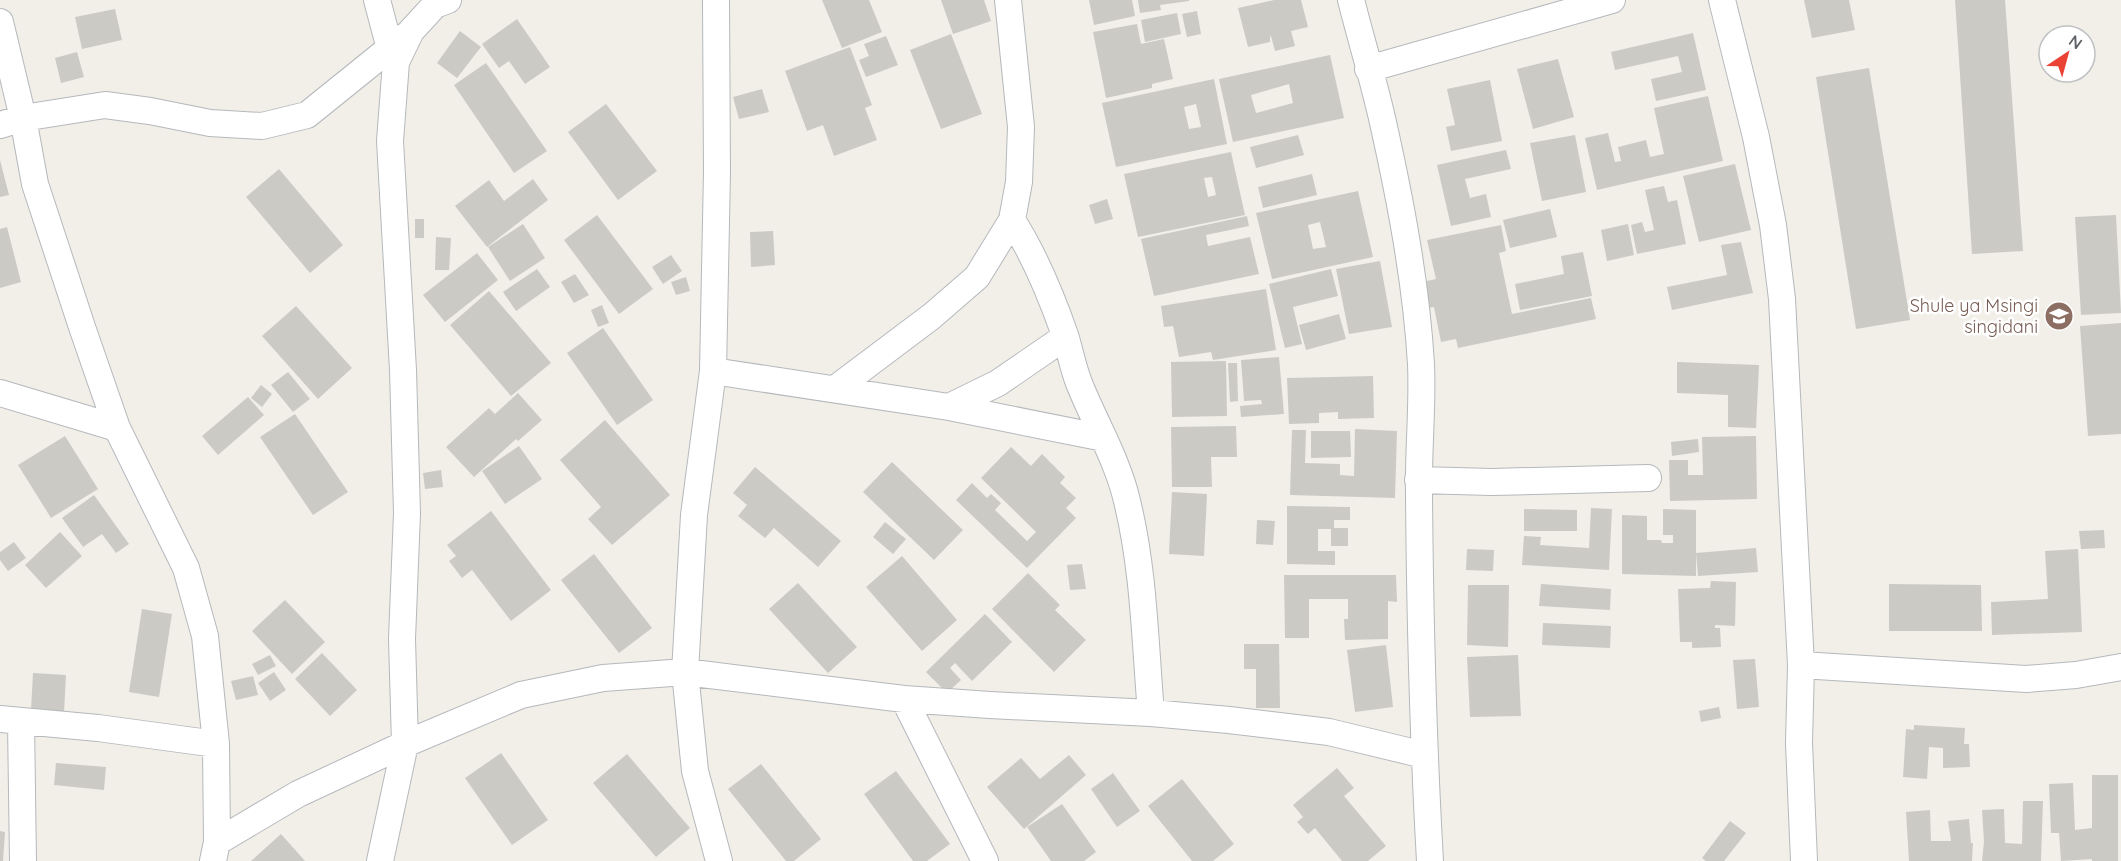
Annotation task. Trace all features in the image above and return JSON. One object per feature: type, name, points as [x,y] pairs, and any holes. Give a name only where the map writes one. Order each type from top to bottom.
[{"type":"street","points":[[377,0],[390,49]]},
{"type":"street","points":[[12,122],[105,105],[210,123],[262,126],[307,115],[411,31],[435,5],[447,0]]},
{"type":"street","points":[[716,0],[717,172],[713,371],[694,515],[685,672],[696,771],[719,861]]},
{"type":"street","points":[[835,389],[932,316],[977,277],[1012,220],[1019,182],[1021,127],[1008,0]]},
{"type":"street","points":[[1351,0],[1382,117],[1411,269],[1421,363],[1422,409],[1418,480],[1424,755],[1430,861]]},
{"type":"street","points":[[1368,69],[1612,0]]},
{"type":"street","points":[[1722,0],[1756,137],[1774,236],[1782,299],[1802,665],[1799,743],[1804,861]]},
{"type":"street","points":[[0,22],[12,122],[117,428],[186,568],[205,636],[216,744],[215,852]]},
{"type":"street","points":[[380,861],[405,744],[402,639],[406,513],[405,441],[390,141],[396,62],[411,31]]},
{"type":"street","points":[[1012,220],[1030,248],[1065,336],[1078,382],[1104,438],[1127,499],[1140,570],[1151,713]]},
{"type":"street","points":[[949,407],[998,383],[1065,336]]},
{"type":"street","points":[[713,371],[949,407],[1104,438]]},
{"type":"street","points":[[0,393],[117,428]]},
{"type":"street","points":[[1418,480],[1492,482],[1648,478]]},
{"type":"street","points":[[1802,665],[2026,679],[2076,675],[2121,667]]},
{"type":"street","points":[[215,852],[298,794],[405,744],[521,695],[603,678],[685,672],[904,699],[1151,713],[1329,732],[1424,755]]},
{"type":"street","points":[[904,699],[985,861]]},
{"type":"street","points":[[23,861],[11,720],[98,728],[216,744]]},
{"type":"building","points":[[822,0],[869,0],[882,32],[842,48]]},
{"type":"building","points":[[941,0],[984,0],[991,21],[953,34]]},
{"type":"building","points":[[1089,0],[1132,0],[1135,16],[1094,25]]},
{"type":"building","points":[[1138,0],[1189,1],[1160,5],[1161,10],[1140,13]]},
{"type":"building","points":[[1274,0],[1301,0],[1308,27],[1291,31],[1295,46],[1275,51],[1271,36],[1270,42],[1248,47],[1238,8]]},
{"type":"building","points":[[1804,0],[1849,0],[1855,30],[1812,38]]},
{"type":"building","points":[[1955,0],[2005,0],[2023,251],[1972,254]]},
{"type":"building","points":[[115,9],[122,40],[82,49],[75,17]]},
{"type":"building","points":[[1197,11],[1201,34],[1187,37],[1182,14]]},
{"type":"building","points":[[1177,13],[1181,34],[1145,42],[1141,20]]},
{"type":"building","points":[[517,19],[550,67],[525,84],[509,61],[499,68],[482,44]]},
{"type":"building","points":[[1137,24],[1141,44],[1164,39],[1173,79],[1152,84],[1152,88],[1106,98],[1093,32]]},
{"type":"building","points":[[460,31],[481,47],[457,78],[437,63]]},
{"type":"building","points":[[1693,33],[1706,90],[1656,101],[1651,79],[1682,72],[1678,56],[1615,70],[1611,52]]},
{"type":"building","points":[[951,34],[982,114],[941,129],[910,50]]},
{"type":"building","points":[[886,36],[898,65],[866,77],[859,60],[869,56],[864,44]]},
{"type":"building","points":[[850,47],[872,105],[865,108],[877,140],[834,156],[823,125],[807,131],[785,71]]},
{"type":"building","points":[[77,52],[84,77],[61,83],[55,58]]},
{"type":"building","points":[[1330,55],[1344,118],[1233,142],[1219,79]],"holes":[[[1289,84],[1293,103],[1256,113],[1251,95]]]},
{"type":"building","points":[[1558,59],[1574,117],[1533,129],[1517,69]]},
{"type":"building","points":[[486,63],[547,151],[514,173],[454,85]]},
{"type":"building","points":[[1869,68],[1910,320],[1856,329],[1816,77]]},
{"type":"building","points":[[1214,79],[1227,144],[1116,167],[1102,103]],"holes":[[[1196,104],[1201,127],[1189,129],[1184,107]]]},
{"type":"building","points":[[1490,80],[1502,141],[1451,151],[1446,127],[1455,125],[1447,89]]},
{"type":"building","points":[[762,89],[769,112],[739,119],[733,97]]},
{"type":"building","points":[[1708,96],[1723,161],[1597,190],[1585,138],[1608,133],[1615,162],[1621,161],[1618,147],[1646,140],[1650,157],[1664,154],[1654,108]]},
{"type":"building","points":[[606,104],[657,171],[618,200],[568,132]]},
{"type":"building","points":[[1298,135],[1304,155],[1256,168],[1250,147]]},
{"type":"building","points":[[1575,135],[1586,192],[1542,201],[1530,143]]},
{"type":"building","points":[[1506,150],[1511,169],[1465,179],[1470,198],[1486,194],[1491,217],[1451,226],[1437,165]]},
{"type":"building","points":[[1231,152],[1245,215],[1138,237],[1124,174]],"holes":[[[1212,177],[1216,195],[1208,197],[1204,178]]]},
{"type":"building","points":[[0,160],[9,195],[0,197]]},
{"type":"building","points":[[1735,164],[1751,230],[1699,242],[1683,176]]},
{"type":"building","points":[[279,169],[343,245],[310,273],[246,197]]},
{"type":"building","points":[[1312,174],[1317,195],[1263,208],[1258,187]]},
{"type":"building","points":[[533,179],[548,200],[487,247],[455,206],[489,180],[504,201]]},
{"type":"building","points":[[1664,186],[1668,202],[1677,200],[1686,244],[1637,254],[1631,225],[1642,222],[1645,232],[1654,230],[1645,190]]},
{"type":"building","points":[[1358,191],[1373,257],[1272,279],[1256,213]],"holes":[[[1320,222],[1326,247],[1313,249],[1308,225]]]},
{"type":"building","points":[[1107,199],[1113,219],[1095,224],[1089,205]]},
{"type":"building","points":[[1550,209],[1557,237],[1510,248],[1503,220]]},
{"type":"building","points":[[597,215],[653,289],[619,314],[564,240]]},
{"type":"building","points":[[2116,215],[2121,313],[2081,315],[2075,217]]},
{"type":"building","points":[[1247,216],[1249,226],[1206,235],[1208,246],[1250,237],[1259,274],[1154,296],[1141,239]]},
{"type":"building","points":[[415,219],[424,219],[424,238],[415,238]]},
{"type":"building","points":[[523,224],[545,258],[510,281],[488,247]]},
{"type":"building","points":[[1628,224],[1634,255],[1607,261],[1601,230]]},
{"type":"building","points":[[1501,225],[1506,251],[1499,253],[1512,314],[1591,298],[1596,319],[1458,348],[1456,339],[1441,342],[1434,307],[1428,308],[1422,282],[1436,279],[1427,240]]},
{"type":"building","points":[[7,227],[21,282],[0,288],[0,229]]},
{"type":"building","points":[[773,231],[775,265],[751,267],[750,232]]},
{"type":"building","points":[[436,237],[451,238],[449,270],[435,270]]},
{"type":"building","points":[[1741,242],[1753,293],[1672,310],[1667,287],[1727,275],[1721,245]]},
{"type":"building","points":[[1583,252],[1592,296],[1520,310],[1515,284],[1564,274],[1561,256]]},
{"type":"building","points":[[477,253],[498,280],[445,322],[423,295]]},
{"type":"building","points":[[671,255],[682,271],[663,284],[652,267]]},
{"type":"building","points":[[1380,261],[1392,327],[1349,334],[1336,269]]},
{"type":"building","points":[[537,269],[550,287],[516,311],[503,292]]},
{"type":"building","points":[[1331,269],[1338,296],[1293,307],[1302,344],[1285,348],[1269,284]]},
{"type":"building","points":[[575,274],[589,295],[574,303],[561,282]]},
{"type":"building","points":[[686,277],[690,291],[676,295],[671,282]]},
{"type":"building","points":[[1266,289],[1276,350],[1213,360],[1211,352],[1179,357],[1173,326],[1164,327],[1161,306]]},
{"type":"building","points":[[489,291],[551,363],[511,396],[450,325]]},
{"type":"building","points":[[602,305],[609,323],[598,327],[591,310]]},
{"type":"building","points":[[296,306],[352,368],[318,399],[262,336]]},
{"type":"building","points":[[1339,314],[1346,339],[1306,350],[1299,325]]},
{"type":"building","points":[[2121,323],[2121,434],[2088,436],[2080,326]]},
{"type":"building","points":[[603,328],[653,400],[617,425],[567,353]]},
{"type":"building","points":[[1279,357],[1284,414],[1241,417],[1240,406],[1262,404],[1261,400],[1244,401],[1241,360]]},
{"type":"building","points":[[1226,361],[1227,416],[1172,417],[1171,362]]},
{"type":"building","points":[[1677,362],[1759,365],[1756,428],[1728,427],[1728,395],[1677,393]]},
{"type":"building","points":[[1228,363],[1237,363],[1238,401],[1230,402]]},
{"type":"building","points":[[288,372],[310,399],[293,412],[271,385]]},
{"type":"building","points":[[1373,376],[1374,418],[1338,419],[1338,412],[1319,413],[1319,423],[1289,424],[1287,378]]},
{"type":"building","points":[[261,385],[272,394],[262,407],[251,398]]},
{"type":"building","points":[[518,393],[542,420],[518,441],[516,439],[474,477],[446,447],[489,408],[495,414]]},
{"type":"building","points":[[248,397],[264,415],[218,455],[202,436]]},
{"type":"building","points":[[295,414],[348,492],[313,515],[260,437]]},
{"type":"building","points":[[605,420],[670,495],[612,545],[588,519],[601,507],[560,460]]},
{"type":"building","points":[[1236,426],[1237,457],[1211,457],[1212,487],[1172,487],[1171,427]]},
{"type":"building","points":[[1355,429],[1397,431],[1395,498],[1290,495],[1292,430],[1306,430],[1305,463],[1340,464],[1340,475],[1354,476]]},
{"type":"building","points":[[1311,431],[1350,431],[1351,457],[1311,458]]},
{"type":"building","points":[[65,436],[98,489],[51,518],[18,465]]},
{"type":"building","points":[[1756,436],[1757,499],[1670,501],[1669,460],[1688,460],[1688,475],[1703,475],[1702,437]]},
{"type":"building","points":[[1698,439],[1699,452],[1672,456],[1671,442]]},
{"type":"building","points":[[519,446],[542,479],[505,504],[482,471]]},
{"type":"building","points":[[1011,447],[1031,466],[1042,454],[1065,477],[1060,483],[1076,498],[1066,508],[1076,518],[1027,568],[956,500],[972,483],[987,498],[991,494],[1001,503],[995,510],[1027,541],[1036,532],[981,478]]},
{"type":"building","points":[[892,462],[963,530],[934,560],[863,492]]},
{"type":"building","points":[[755,467],[841,541],[818,567],[774,528],[765,538],[738,516],[747,505],[733,493]]},
{"type":"building","points":[[441,470],[443,487],[425,489],[423,473]]},
{"type":"building","points":[[1172,492],[1207,494],[1204,556],[1169,554]]},
{"type":"building","points":[[94,495],[129,544],[116,553],[102,534],[83,547],[62,518]]},
{"type":"building","points":[[1287,506],[1350,507],[1350,520],[1334,520],[1334,528],[1348,528],[1348,546],[1331,546],[1331,529],[1318,529],[1318,551],[1335,551],[1335,565],[1287,564]]},
{"type":"building","points":[[1591,508],[1612,509],[1609,570],[1522,565],[1524,536],[1541,537],[1540,545],[1589,548]]},
{"type":"building","points":[[1524,509],[1577,510],[1577,531],[1524,531]]},
{"type":"building","points":[[1663,509],[1696,510],[1696,576],[1622,574],[1622,515],[1647,516],[1647,540],[1673,543],[1673,535],[1663,535]]},
{"type":"building","points":[[491,511],[551,590],[511,621],[472,570],[462,578],[449,561],[456,556],[447,545]]},
{"type":"building","points":[[1257,520],[1275,521],[1273,545],[1256,544]]},
{"type":"building","points":[[885,522],[906,539],[893,554],[873,537]]},
{"type":"building","points":[[2104,530],[2105,548],[2081,549],[2079,531]]},
{"type":"building","points":[[60,532],[82,556],[46,588],[25,565]]},
{"type":"building","points":[[14,542],[26,558],[8,571],[0,560],[0,552]]},
{"type":"building","points":[[1756,548],[1758,572],[1698,576],[1696,553]]},
{"type":"building","points":[[1467,549],[1494,550],[1493,571],[1466,570]]},
{"type":"building","points":[[2078,549],[2082,632],[1992,635],[1991,602],[2048,599],[2045,551]]},
{"type":"building","points":[[594,554],[652,628],[619,653],[561,580]]},
{"type":"building","points":[[902,556],[957,620],[922,651],[866,587]]},
{"type":"building","points":[[1082,564],[1086,589],[1070,590],[1067,565]]},
{"type":"building","points":[[1028,573],[1060,605],[1055,610],[1086,640],[1054,672],[992,609]]},
{"type":"building","points":[[1284,575],[1396,575],[1397,602],[1388,601],[1388,639],[1345,640],[1344,619],[1348,619],[1348,599],[1309,599],[1309,638],[1285,638]]},
{"type":"building","points":[[1711,581],[1736,582],[1735,626],[1715,625],[1715,628],[1720,628],[1721,647],[1692,648],[1692,642],[1680,642],[1678,589],[1710,588]]},
{"type":"building","points":[[798,583],[857,647],[828,673],[769,609]]},
{"type":"building","points":[[1541,584],[1611,589],[1610,610],[1539,606]]},
{"type":"building","points":[[1889,584],[1981,585],[1982,631],[1889,631]]},
{"type":"building","points":[[1468,585],[1509,585],[1508,647],[1467,645]]},
{"type":"building","points":[[285,600],[325,642],[292,674],[252,631]]},
{"type":"building","points":[[142,609],[172,614],[159,697],[129,692]]},
{"type":"building","points":[[985,614],[1012,642],[972,681],[955,663],[950,668],[961,680],[947,693],[926,672]]},
{"type":"building","points":[[1543,623],[1611,626],[1610,648],[1542,645]]},
{"type":"building","points":[[1244,644],[1279,644],[1280,708],[1256,708],[1256,669],[1244,669]]},
{"type":"building","points":[[1386,645],[1393,707],[1355,712],[1347,650]]},
{"type":"building","points":[[322,653],[357,690],[330,716],[295,679]]},
{"type":"building","points":[[270,655],[276,666],[258,675],[252,664]]},
{"type":"building","points":[[1518,655],[1521,716],[1470,717],[1467,657]]},
{"type":"building","points":[[1755,659],[1759,707],[1737,709],[1733,660]]},
{"type":"building","points":[[274,672],[286,690],[270,701],[258,683]]},
{"type":"building","points":[[33,673],[66,675],[64,713],[31,710]]},
{"type":"building","points":[[253,676],[258,695],[236,700],[231,681]]},
{"type":"building","points":[[1719,707],[1721,718],[1701,722],[1699,711]]},
{"type":"building","points":[[1914,725],[1965,728],[1964,744],[1969,744],[1970,767],[1943,768],[1943,748],[1929,747],[1927,779],[1903,777],[1906,729],[1914,730]]},
{"type":"building","points":[[501,753],[548,820],[512,845],[465,778]]},
{"type":"building","points":[[627,754],[690,828],[656,857],[593,783]]},
{"type":"building","points":[[1069,755],[1086,775],[1024,829],[987,787],[1021,758],[1040,779]]},
{"type":"building","points":[[56,763],[106,767],[104,790],[54,785]]},
{"type":"building","points":[[761,764],[821,839],[794,861],[786,861],[728,789]]},
{"type":"building","points":[[1337,768],[1354,788],[1344,796],[1386,846],[1368,861],[1342,861],[1315,828],[1308,834],[1297,822],[1303,817],[1293,805]]},
{"type":"building","points":[[896,771],[950,844],[927,861],[913,861],[864,794]]},
{"type":"building","points":[[1113,773],[1140,811],[1117,827],[1091,789]]},
{"type":"building","points":[[2092,775],[2118,775],[2118,861],[2092,861],[2092,859],[2061,861],[2059,833],[2051,833],[2049,784],[2073,783],[2075,830],[2092,828]]},
{"type":"building","points":[[1182,779],[1234,844],[1213,861],[1192,861],[1148,806]]},
{"type":"building","points":[[2023,801],[2043,801],[2041,861],[1982,861],[1984,842],[1982,810],[2004,809],[2005,843],[2022,844]]},
{"type":"building","points":[[1062,804],[1096,852],[1084,861],[1051,861],[1027,827]]},
{"type":"building","points":[[1930,810],[1931,841],[1951,841],[1948,821],[1969,819],[1971,843],[1973,843],[1972,861],[1909,861],[1906,812]]},
{"type":"building","points":[[1730,821],[1746,833],[1724,861],[1706,861],[1702,858]]},
{"type":"building","points":[[0,831],[5,832],[3,861],[0,861]]},
{"type":"building","points":[[281,834],[305,861],[251,861]]},
{"type":"place","name":"Shule ya Msingi singidani","points":[[2059,316]]}]
